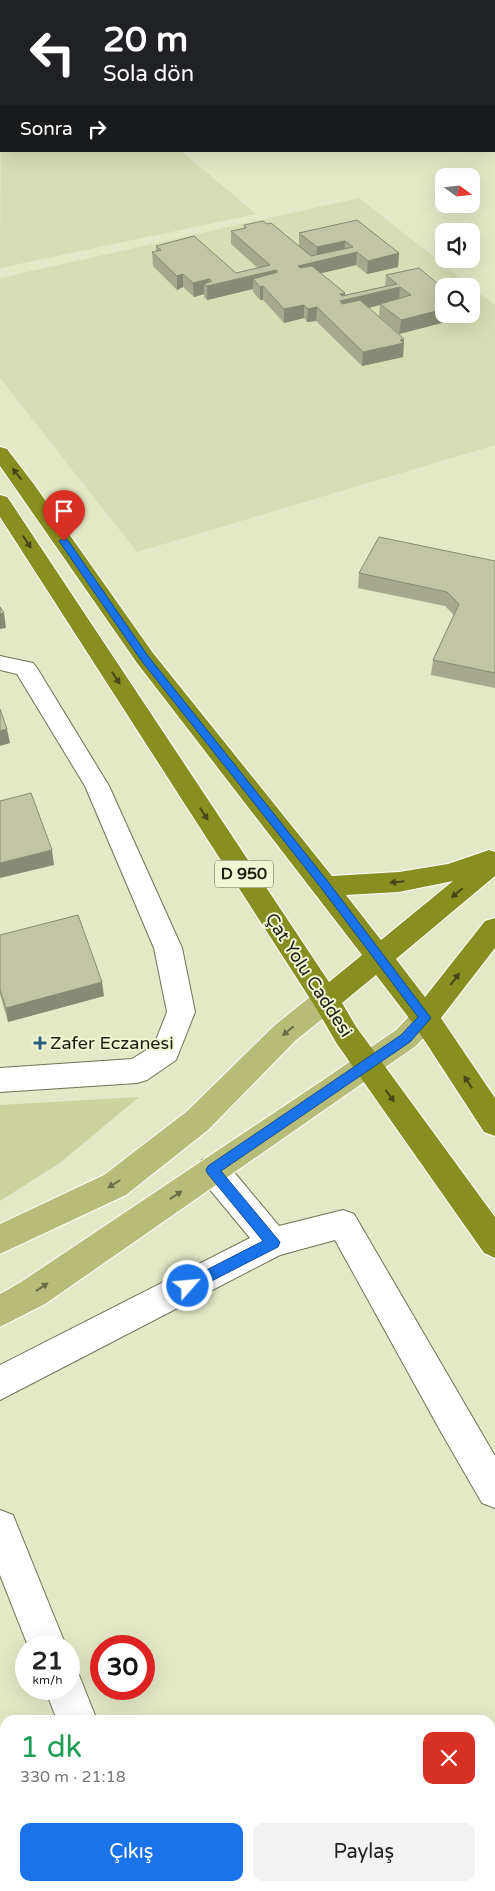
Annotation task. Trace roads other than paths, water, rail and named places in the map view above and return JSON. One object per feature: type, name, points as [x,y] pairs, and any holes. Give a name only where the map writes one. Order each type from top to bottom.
[{"type":"highway","name":"D 950","points":[[0,453],[26,486],[145,658],[326,886],[493,1110]]},
{"type":"highway","name":"Çat Yolu Caddesi","points":[[0,501],[326,1000],[347,1036],[495,1243]]},
{"type":"highway","points":[[326,886],[400,882],[449,873],[480,861],[495,860]]},
{"type":"highway","points":[[326,1000],[495,860]]},
{"type":"highway","points":[[426,1018],[495,928]]},
{"type":"main road","points":[[0,1240],[115,1185],[197,1121],[285,1033],[326,1000]]},
{"type":"main road","points":[[0,1311],[33,1293],[406,1038],[426,1018]]},
{"type":"street","points":[[0,663],[25,668],[97,786],[168,948],[181,1012],[166,1052],[137,1072],[0,1080]]},
{"type":"street","points":[[213,1170],[273,1242]]},
{"type":"street","points":[[0,1383],[273,1242],[343,1224],[453,1420],[495,1490]]},
{"type":"street","points":[[0,1528],[44,1635]]},
{"type":"street","points":[[69,1700],[75,1715]]},
{"type":"place","name":"Zafer Eczanesi","points":[[40,1043]]}]
